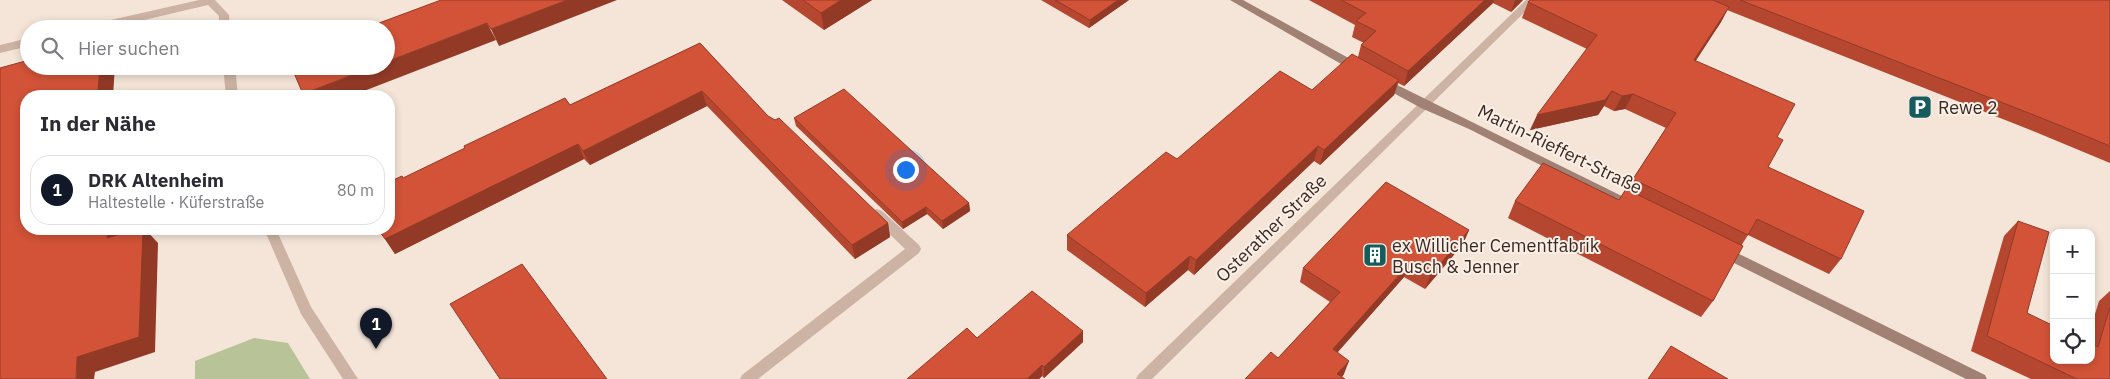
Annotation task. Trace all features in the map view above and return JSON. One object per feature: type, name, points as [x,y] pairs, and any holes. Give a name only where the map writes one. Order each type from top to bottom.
[{"type":"street","name":"Martin-Rieffert-Straße","points":[[1234,0],[1425,105],[1473,126],[1642,210]]},
{"type":"street","name":"Osterather Straße","points":[[1143,379],[1532,0]]},
{"type":"street","points":[[128,20],[210,1],[224,16],[224,20]]},
{"type":"street","points":[[0,49],[20,44]]},
{"type":"street","points":[[230,75],[231,90]]},
{"type":"street","points":[[746,379],[914,250],[866,203]]},
{"type":"street","points":[[273,235],[306,310],[351,379]]},
{"type":"street","points":[[1713,246],[1980,379]]},
{"type":"green space","points":[[254,338],[288,343],[310,379],[195,379],[195,361]]},
{"type":"building","points":[[441,0],[567,0],[491,29],[487,23],[395,59],[395,20],[387,20]]},
{"type":"building","points":[[803,0],[841,0],[821,13]]},
{"type":"building","points":[[1055,0],[1118,0],[1090,20]]},
{"type":"building","points":[[1341,0],[1485,0],[1408,71],[1361,45],[1376,31],[1356,21],[1366,13]]},
{"type":"building","points":[[1530,0],[1713,0],[1729,7],[1694,60],[1795,104],[1777,137],[1783,140],[1768,167],[1864,211],[1841,259],[1757,219],[1748,235],[1633,179],[1676,113],[1633,94],[1622,96],[1612,91],[1605,100],[1537,115],[1597,35],[1528,2]]},
{"type":"building","points":[[1740,0],[2110,0],[2110,146],[2044,119]]},
{"type":"building","points":[[700,43],[768,116],[775,120],[779,118],[888,223],[852,245],[702,91],[583,151],[578,144],[395,234],[395,179],[402,176],[403,178],[465,148],[464,146],[565,98],[570,105]]},
{"type":"building","points":[[1352,54],[1399,80],[1324,150],[1318,146],[1196,260],[1190,256],[1146,293],[1067,235],[1166,152],[1177,159],[1280,71],[1312,90]]},
{"type":"building","points":[[20,62],[20,75],[99,75],[98,90],[20,90],[20,235],[107,235],[107,238],[117,235],[143,235],[139,337],[77,357],[76,379],[0,379],[0,68]]},
{"type":"building","points":[[295,75],[352,75],[313,90],[301,90]]},
{"type":"building","points":[[844,89],[969,203],[942,221],[926,207],[902,222],[794,118]]},
{"type":"building","points":[[1543,163],[1619,200],[1626,189],[1743,246],[1713,301],[1515,201]]},
{"type":"building","points":[[1386,182],[1469,230],[1430,276],[1410,263],[1333,349],[1349,361],[1337,374],[1345,379],[1245,379],[1271,352],[1278,358],[1340,292],[1303,268]]},
{"type":"building","points":[[2018,221],[2049,232],[2027,313],[2050,324],[2050,364],[2095,364],[2095,345],[2098,347],[2110,307],[2110,379],[2077,379],[1987,336]]},
{"type":"building","points":[[382,235],[393,235],[385,239]]},
{"type":"building","points":[[522,264],[607,379],[500,379],[450,304]]},
{"type":"building","points":[[1032,291],[1083,331],[1044,367],[1042,365],[1027,379],[907,379],[967,328],[977,338]]},
{"type":"building","points":[[1671,346],[1728,379],[1648,379]]},
{"type":"place","name":"Rewe 2","points":[[1920,107]]},
{"type":"place","name":"ex Willicher Cementfabrik Busch & Jenner","points":[[1375,255]]},
{"type":"place","name":"DRK Altenheim","points":[[376,349]]}]
